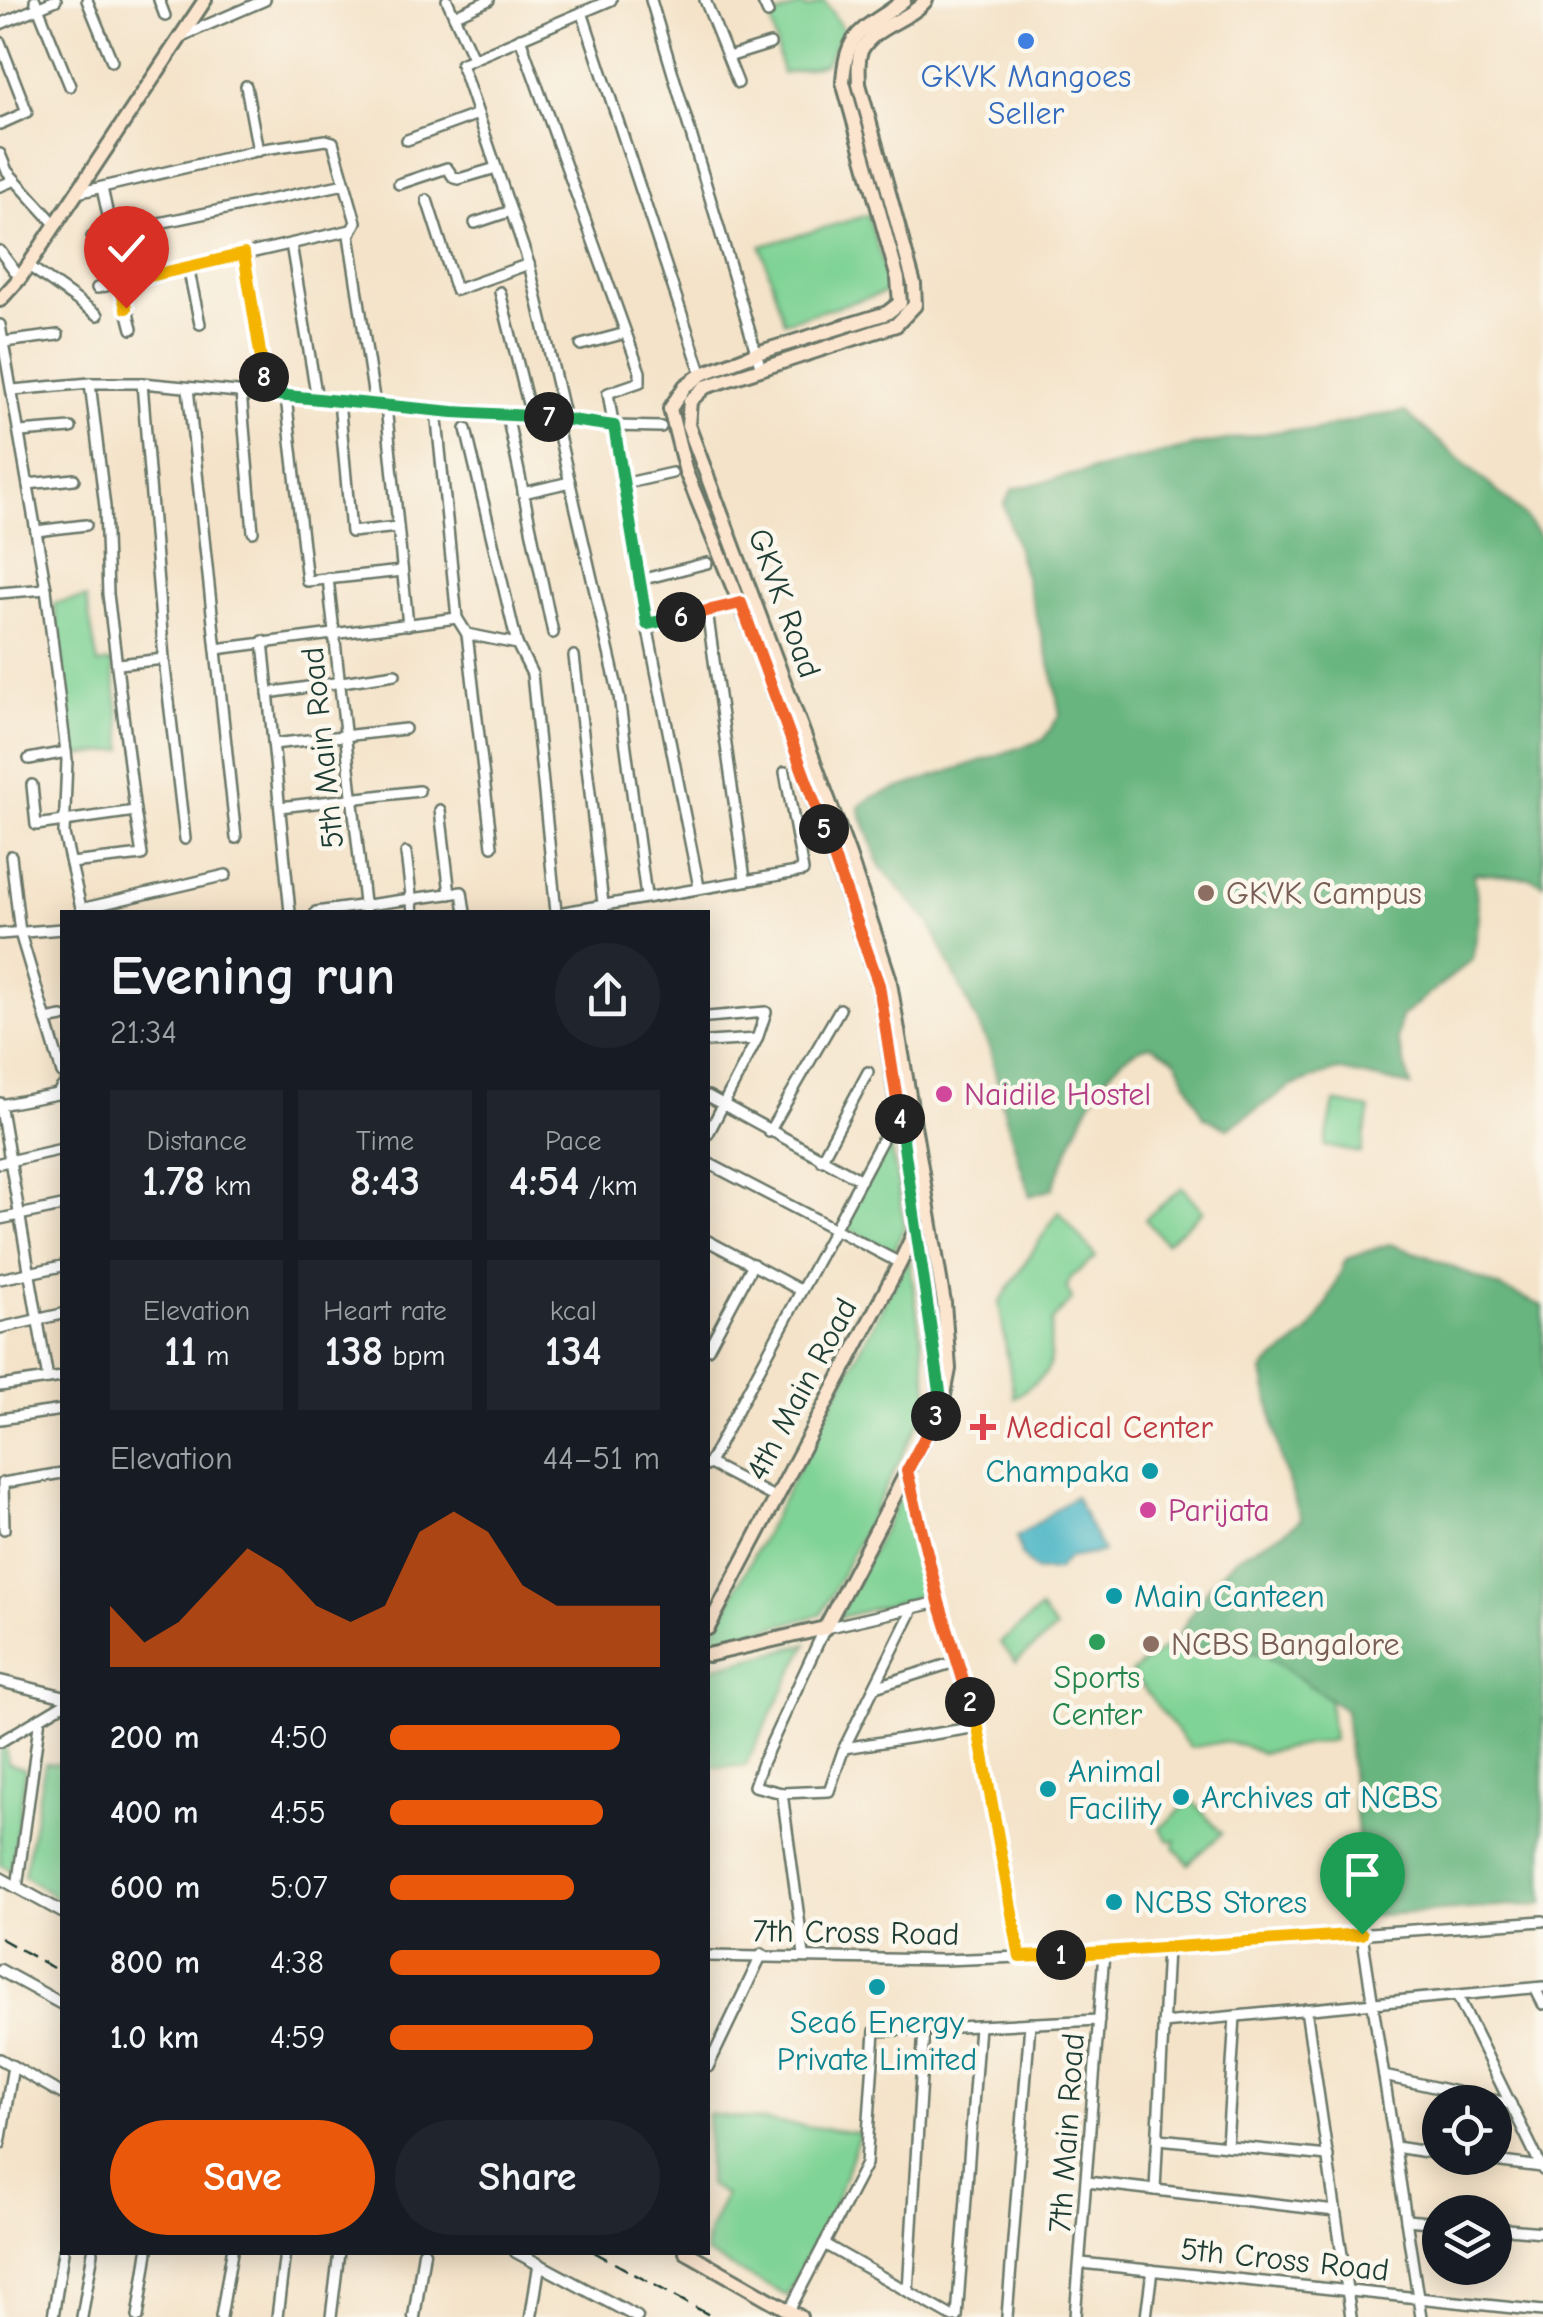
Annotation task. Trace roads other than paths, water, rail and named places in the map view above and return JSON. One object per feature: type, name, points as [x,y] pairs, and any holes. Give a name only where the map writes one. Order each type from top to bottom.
[{"type":"main road","points":[[0,300],[25,272],[205,0]]},
{"type":"main road","points":[[704,380],[757,353],[887,313],[900,303],[898,278],[843,82],[844,58],[858,32],[887,5],[904,0]]},
{"type":"main road","points":[[704,380],[761,369],[896,324],[915,305],[914,284],[858,84],[860,53],[872,36],[916,12],[926,0]]},
{"type":"main road","name":"GKVK Road","points":[[704,380],[690,401],[688,425],[842,857],[890,976],[944,1303],[948,1369],[942,1405],[825,1628]]},
{"type":"main road","name":"GKVK Road","points":[[842,857],[879,985],[942,1405]]},
{"type":"main road","points":[[912,1211],[928,1208]]},
{"type":"main road","name":"4th Main Road","points":[[710,1624],[914,1230]]},
{"type":"main road","points":[[710,1655],[825,1628]]},
{"type":"main road","points":[[691,2255],[794,2314]]},
{"type":"street","points":[[0,24],[37,4],[56,0]]},
{"type":"street","points":[[87,0],[112,62]]},
{"type":"street","points":[[159,0],[165,16]]},
{"type":"street","points":[[182,36],[265,0]]},
{"type":"street","points":[[447,0],[473,58]]},
{"type":"street","points":[[454,16],[489,0]]},
{"type":"street","points":[[611,0],[460,64],[529,264],[570,482],[619,696],[646,896]]},
{"type":"street","points":[[652,0],[761,369]]},
{"type":"street","points":[[705,0],[738,84]]},
{"type":"street","points":[[762,0],[768,13]]},
{"type":"street","points":[[37,4],[70,86]]},
{"type":"street","points":[[887,5],[904,19]]},
{"type":"street","points":[[582,12],[704,380]]},
{"type":"street","points":[[520,38],[640,372],[640,382],[608,393],[647,624],[699,887]]},
{"type":"street","points":[[0,42],[28,112],[0,124]]},
{"type":"street","points":[[728,57],[770,44]]},
{"type":"street","points":[[246,86],[258,150]]},
{"type":"street","points":[[407,140],[478,114]]},
{"type":"street","points":[[77,193],[258,150],[334,142],[356,222],[351,230],[398,526],[408,625]]},
{"type":"street","points":[[0,154],[7,171],[56,225]]},
{"type":"street","points":[[399,184],[448,168],[454,178],[459,178],[496,168]]},
{"type":"street","points":[[0,186],[15,180]]},
{"type":"street","points":[[92,237],[346,184]]},
{"type":"street","points":[[102,188],[112,234]]},
{"type":"street","points":[[426,200],[456,290],[529,264]]},
{"type":"street","points":[[475,222],[511,212]]},
{"type":"street","points":[[97,288],[351,230]]},
{"type":"street","points":[[291,244],[318,399]]},
{"type":"street","points":[[0,250],[25,272],[98,315]]},
{"type":"street","points":[[244,254],[267,394]]},
{"type":"street","points":[[188,267],[200,324]]},
{"type":"street","points":[[120,283],[132,329]]},
{"type":"street","points":[[500,292],[530,416]]},
{"type":"street","points":[[0,325],[46,589],[66,752],[65,820],[81,910]]},
{"type":"street","points":[[580,345],[626,333]]},
{"type":"street","points":[[4,342],[58,335]]},
{"type":"street","points":[[13,390],[90,383],[142,384],[661,427]]},
{"type":"street","points":[[71,863],[142,855],[108,594],[105,507],[90,383]]},
{"type":"street","points":[[142,384],[164,659],[184,839]]},
{"type":"street","points":[[188,388],[236,838]]},
{"type":"street","points":[[240,392],[253,532]]},
{"type":"street","points":[[286,396],[307,581],[402,571]]},
{"type":"street","points":[[338,401],[351,532],[398,526]]},
{"type":"street","points":[[436,410],[458,618],[467,634],[492,846]]},
{"type":"street","points":[[507,415],[554,634]]},
{"type":"street","points":[[20,432],[71,428]]},
{"type":"street","points":[[466,429],[517,644],[532,674],[556,910]]},
{"type":"street","points":[[623,484],[672,473]]},
{"type":"street","points":[[28,484],[74,479]]},
{"type":"street","points":[[524,493],[570,482]]},
{"type":"street","points":[[36,532],[86,526]]},
{"type":"street","points":[[640,580],[707,563]]},
{"type":"street","name":"5th Main Road","points":[[328,578],[364,909]]},
{"type":"street","points":[[0,592],[46,589]]},
{"type":"street","points":[[647,624],[748,600]]},
{"type":"street","points":[[706,611],[745,880]]},
{"type":"street","points":[[216,650],[458,618]]},
{"type":"street","points":[[467,634],[517,644]]},
{"type":"street","points":[[263,642],[290,910]]},
{"type":"street","points":[[574,656],[603,908],[646,896],[803,871],[785,772]]},
{"type":"street","points":[[119,664],[164,659]]},
{"type":"street","points":[[268,693],[396,674]]},
{"type":"street","points":[[273,744],[405,729]]},
{"type":"street","points":[[29,759],[66,752]]},
{"type":"street","points":[[32,785],[36,824],[135,810]]},
{"type":"street","points":[[280,807],[419,791]]},
{"type":"street","points":[[440,810],[450,894]]},
{"type":"street","points":[[406,853],[414,910]]},
{"type":"street","points":[[11,856],[20,933],[60,1063]]},
{"type":"street","points":[[85,910],[226,875]]},
{"type":"street","points":[[364,909],[462,892],[465,910]]},
{"type":"street","points":[[0,934],[60,929]]},
{"type":"street","points":[[770,1132],[840,1009]]},
{"type":"street","points":[[710,1017],[766,1012],[757,1039],[710,1130]]},
{"type":"street","points":[[46,1020],[60,1017]]},
{"type":"street","points":[[710,1042],[757,1039]]},
{"type":"street","points":[[821,1160],[868,1072]]},
{"type":"street","points":[[48,1378],[20,1214],[5,1162],[0,1104],[57,1094],[60,1090]]},
{"type":"street","points":[[710,1097],[861,1180]]},
{"type":"street","points":[[710,1460],[883,1138]]},
{"type":"street","points":[[5,1162],[60,1149]]},
{"type":"street","points":[[710,1163],[900,1263]]},
{"type":"street","points":[[0,1218],[60,1206]]},
{"type":"street","points":[[710,1242],[800,1290]]},
{"type":"street","points":[[710,1345],[753,1264]]},
{"type":"street","points":[[0,1279],[60,1266]]},
{"type":"street","points":[[0,1328],[60,1314]]},
{"type":"street","points":[[0,1386],[60,1377]]},
{"type":"street","points":[[0,1419],[60,1410]]},
{"type":"street","points":[[710,1465],[774,1497]]},
{"type":"street","points":[[907,1471],[939,1602],[978,1728],[1020,1957]]},
{"type":"street","points":[[4,1529],[2,1482],[60,1473]]},
{"type":"street","points":[[914,1608],[844,1748],[829,1790],[782,1793],[754,1786],[825,1628],[939,1602]]},
{"type":"street","points":[[874,1687],[958,1661]]},
{"type":"street","points":[[1,1682],[60,1696]]},
{"type":"street","points":[[0,1742],[60,1706]]},
{"type":"street","points":[[17,1888],[40,1718]]},
{"type":"street","points":[[844,1748],[978,1728]]},
{"type":"street","points":[[782,1793],[804,1955]]},
{"type":"street","points":[[0,1878],[60,1911]]},
{"type":"street","name":"7th Cross Road","points":[[710,1956],[942,1960],[1020,1957],[1543,1921]]},
{"type":"street","points":[[1362,1934],[1421,2317]]},
{"type":"street","points":[[1155,2190],[1167,1948]]},
{"type":"street","name":"7th Main Road","points":[[1075,2317],[1104,1953]]},
{"type":"street","points":[[710,2064],[762,1954]]},
{"type":"street","points":[[0,1970],[60,2003]]},
{"type":"street","points":[[1164,2023],[1539,1987],[1543,2004]]},
{"type":"street","points":[[1457,1995],[1502,2085]]},
{"type":"street","points":[[1306,2009],[1351,2317]]},
{"type":"street","points":[[1227,2146],[1235,2016]]},
{"type":"street","points":[[794,2314],[824,2244],[866,2164],[876,2031],[1099,2020]]},
{"type":"street","points":[[1007,2317],[1030,2023]]},
{"type":"street","points":[[824,2244],[955,2317],[979,2026]]},
{"type":"street","points":[[908,2292],[924,2028]]},
{"type":"street","points":[[0,2059],[60,2093]]},
{"type":"street","points":[[0,2144],[13,2066]]},
{"type":"street","points":[[1384,2076],[1425,2085]]},
{"type":"street","points":[[1512,2106],[1542,2169]]},
{"type":"street","points":[[1159,2139],[1328,2156]]},
{"type":"street","points":[[1395,2148],[1422,2152]]},
{"type":"street","points":[[1512,2164],[1542,2169]]},
{"type":"street","points":[[1087,2182],[1335,2210]]},
{"type":"street","name":"5th Cross Road","points":[[1406,2220],[1422,2221]]},
{"type":"street","points":[[1512,2229],[1543,2232]]},
{"type":"street","points":[[53,2317],[63,2255]]},
{"type":"street","points":[[82,2317],[92,2255]]},
{"type":"street","points":[[138,2317],[148,2255]]},
{"type":"street","points":[[221,2317],[231,2255]]},
{"type":"street","points":[[277,2317],[285,2255]]},
{"type":"street","points":[[332,2317],[339,2255]]},
{"type":"street","points":[[414,2317],[424,2255]]},
{"type":"street","points":[[521,2255],[638,2317]]},
{"type":"street","name":"5th Cross Road","points":[[1081,2263],[1543,2311]]},
{"type":"street","points":[[531,2317],[540,2266]]},
{"type":"street","points":[[1146,2317],[1152,2270]]},
{"type":"water","points":[[1075,1496],[1103,1552],[1068,1558],[1057,1570],[1036,1571],[1021,1555],[1017,1537]]},
{"type":"railway","points":[[0,1938],[60,1972]]},
{"type":"railway","points":[[599,2255],[713,2317]]},
{"type":"place","name":"GKVK Mangoes Seller","points":[[1026,41]]},
{"type":"place","name":"GKVK Campus","points":[[1206,893]]},
{"type":"place","name":"Naidile Hostel","points":[[944,1094]]},
{"type":"place","name":"Medical Center","points":[[983,1427]]},
{"type":"place","name":"Champaka","points":[[1150,1471]]},
{"type":"place","name":"Parijata","points":[[1148,1510]]},
{"type":"place","name":"Main Canteen","points":[[1114,1596]]},
{"type":"place","name":"Sports Center","points":[[1097,1642]]},
{"type":"place","name":"NCBS Bangalore","points":[[1151,1644]]},
{"type":"place","name":"Animal Facility","points":[[1048,1789]]},
{"type":"place","name":"Archives at NCBS","points":[[1181,1797]]},
{"type":"place","name":"NCBS Stores","points":[[1114,1902]]},
{"type":"place","name":"Sea6 Energy Private Limited","points":[[877,1987]]}]
